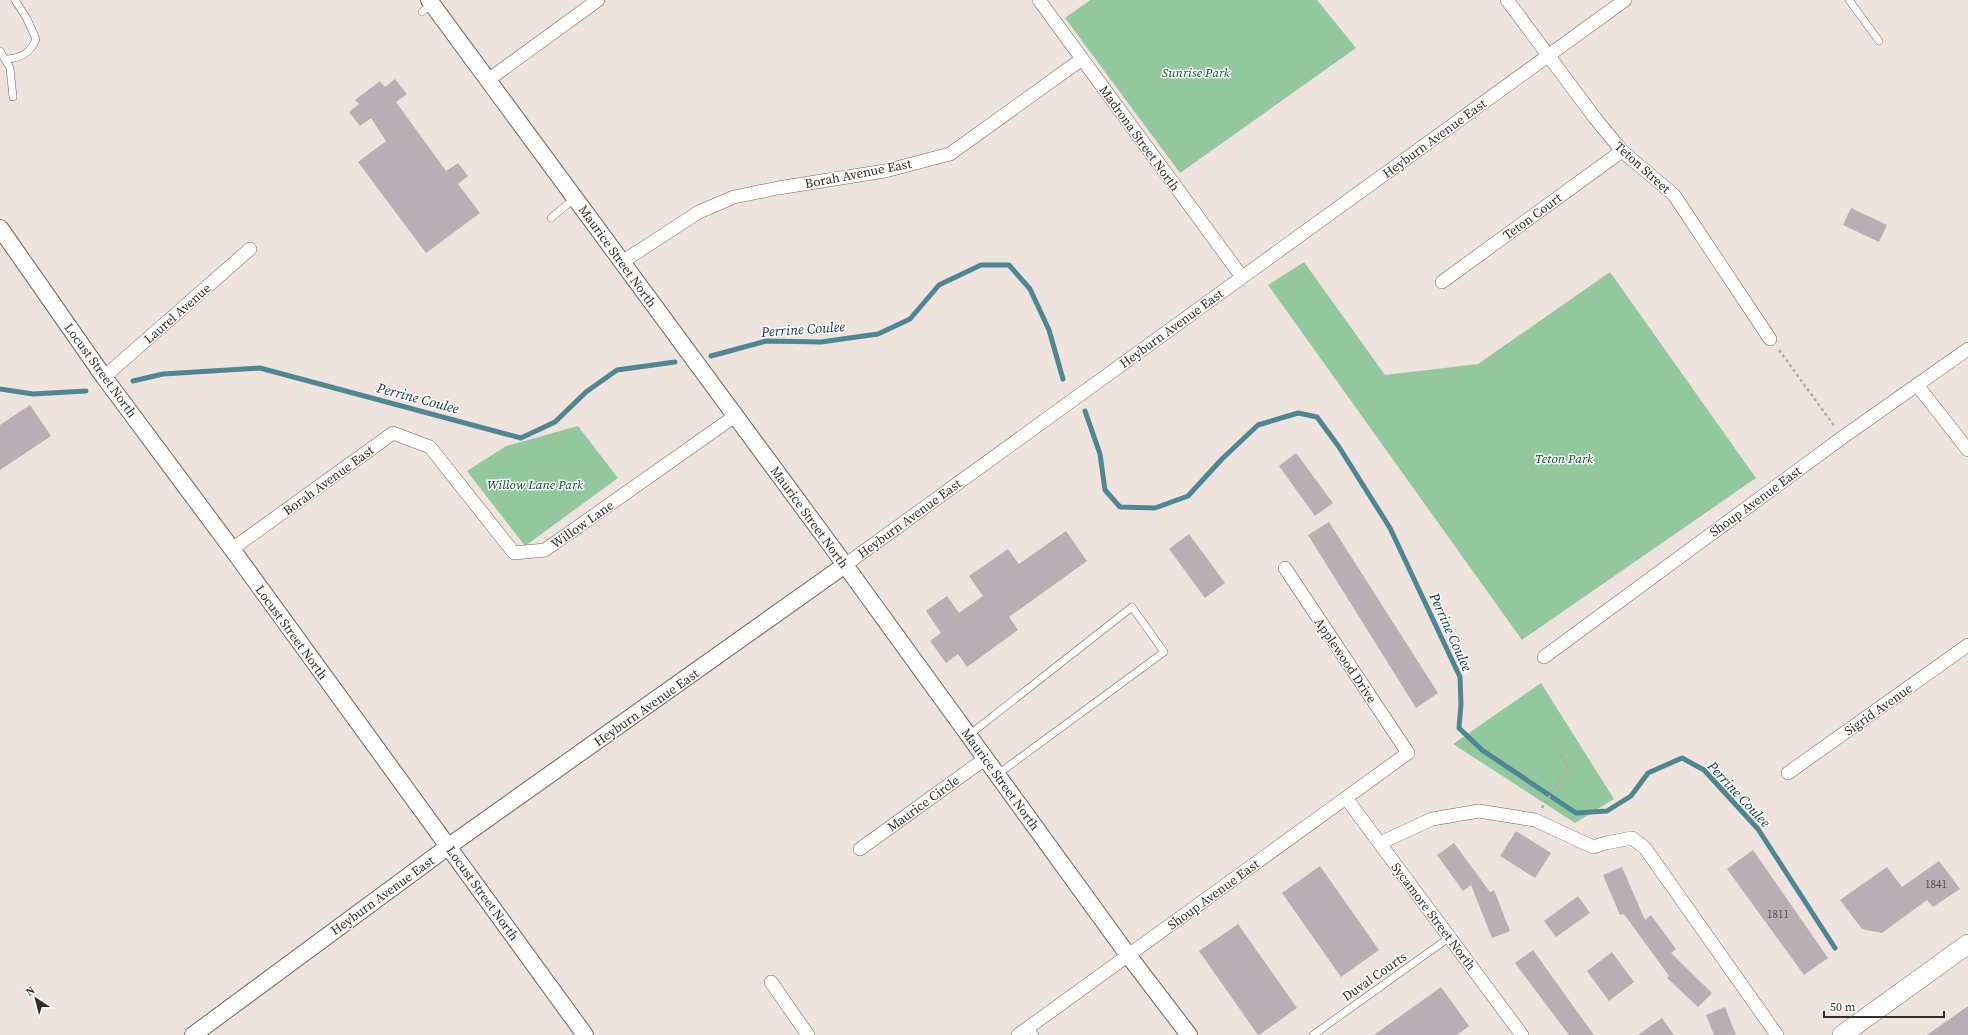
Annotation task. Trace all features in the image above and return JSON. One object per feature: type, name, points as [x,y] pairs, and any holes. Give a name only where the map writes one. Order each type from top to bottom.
[{"type":"main road","points":[[1842,1035],[1968,944]]},
{"type":"street","points":[[488,80],[598,0]]},
{"type":"street","name":"Madrona Street North","points":[[1039,0],[1242,277]]},
{"type":"street","name":"Teton Street","points":[[1507,0],[1548,56],[1622,151],[1674,195],[1770,339]]},
{"type":"street","name":"Heyburn Avenue East","points":[[193,1035],[449,846],[845,565],[1625,0]]},
{"type":"street","name":"Maurice Street North","points":[[428,5],[488,80],[998,774],[1128,955],[1189,1035]]},
{"type":"street","name":"Borah Avenue East","points":[[622,262],[699,212],[734,197],[778,188],[885,171],[950,154],[1082,59]]},
{"type":"street","name":"Teton Court","points":[[1442,282],[1622,151]]},
{"type":"street","name":"Locust Street North","points":[[0,228],[104,377],[232,549],[585,1035]]},
{"type":"street","name":"Laurel Avenue","points":[[104,377],[250,249]]},
{"type":"street","name":"Shoup Avenue East","points":[[1544,657],[1842,437],[1968,349]]},
{"type":"street","points":[[1917,385],[1968,450]]},
{"type":"street","name":"Willow Lane","points":[[430,447],[514,553],[545,550],[735,416]]},
{"type":"street","name":"Borah Avenue East","points":[[232,549],[393,433],[430,447]]},
{"type":"street","name":"Applewood Drive","points":[[1285,568],[1408,753]]},
{"type":"street","name":"Sigrid Avenue","points":[[1788,773],[1968,645]]},
{"type":"street","name":"Shoup Avenue East","points":[[1018,1035],[1032,1031],[1128,955],[1408,753]]},
{"type":"street","name":"Maurice Circle","points":[[860,849],[986,758]]},
{"type":"street","name":"Sycamore Street North","points":[[1346,798],[1522,1035]]},
{"type":"street","points":[[1380,843],[1432,819],[1479,811],[1535,820],[1593,847],[1632,838],[1645,848],[1777,1035]]},
{"type":"street","points":[[771,982],[808,1035]]},
{"type":"lane","points":[[6,59],[18,58],[27,53],[34,46],[36,39],[27,19],[14,0]]},
{"type":"lane","points":[[1849,0],[1879,41]]},
{"type":"lane","points":[[0,51],[10,68],[13,97]]},
{"type":"lane","points":[[551,218],[575,198]]},
{"type":"lane","points":[[969,735],[1132,608],[1164,652],[998,774]]},
{"type":"lane","name":"Duval Courts","points":[[1313,1035],[1450,937]]},
{"type":"path","points":[[1770,339],[1842,437]]},
{"type":"path","points":[[1535,820],[1568,767],[1555,748]]},
{"type":"green space","name":"Sunrise Park","points":[[1090,0],[1317,0],[1356,48],[1180,173],[1065,18]]},
{"type":"green space","name":"Teton Park","points":[[1304,262],[1385,375],[1478,364],[1610,272],[1756,478],[1522,640],[1268,285]]},
{"type":"green space","name":"Willow Lane Park","points":[[578,426],[618,478],[525,546],[467,471],[506,446]]},
{"type":"green space","points":[[1541,683],[1614,799],[1575,823],[1453,744]]},
{"type":"building","points":[[395,79],[407,94],[396,102],[446,171],[458,163],[468,176],[458,184],[480,213],[426,253],[358,162],[386,141],[371,118],[360,126],[349,112],[359,104],[355,100],[380,81],[385,87]]},
{"type":"building","points":[[1851,208],[1887,225],[1879,242],[1843,225]]},
{"type":"building","points":[[30,405],[51,436],[0,470],[0,425]]},
{"type":"building","points":[[1296,453],[1333,503],[1315,516],[1279,466]]},
{"type":"building","points":[[1329,522],[1438,693],[1416,708],[1308,535]]},
{"type":"building","points":[[1066,531],[1087,561],[1009,617],[1018,630],[967,667],[958,654],[946,663],[930,641],[941,633],[926,611],[947,596],[959,613],[983,596],[969,576],[1008,549],[1019,564]]},
{"type":"building","points":[[1189,534],[1225,583],[1205,598],[1169,549]]},
{"type":"building","points":[[1516,831],[1551,853],[1535,878],[1500,856]]},
{"type":"building","points":[[1454,843],[1490,892],[1494,890],[1510,931],[1492,938],[1471,885],[1463,891],[1437,855]]},
{"type":"building","points":[[1753,850],[1828,958],[1804,975],[1727,869]]},
{"type":"building","points":[[1939,861],[1960,889],[1933,907],[1927,900],[1882,933],[1862,929],[1840,900],[1887,867],[1902,887]]},
{"type":"building","points":[[1320,866],[1379,950],[1341,977],[1282,893]]},
{"type":"building","points":[[1622,867],[1645,920],[1651,915],[1676,949],[1671,953],[1712,993],[1698,1007],[1667,978],[1669,976],[1624,914],[1620,915],[1603,875]]},
{"type":"building","points":[[1578,896],[1590,913],[1556,937],[1544,921]]},
{"type":"building","points":[[1238,924],[1297,1008],[1259,1035],[1199,951]]},
{"type":"building","points":[[1533,950],[1594,1035],[1569,1035],[1515,963]]},
{"type":"building","points":[[1612,952],[1634,982],[1609,1001],[1587,971]]},
{"type":"building","points":[[1441,987],[1469,1026],[1457,1035],[1374,1035]]},
{"type":"building","points":[[1968,1006],[1968,1035],[1927,1035]]},
{"type":"building","points":[[1725,1007],[1736,1035],[1714,1035],[1706,1015]]},
{"type":"building","points":[[1662,1018],[1674,1035],[1638,1035]]},
{"type":"waterway","name":"Perrine Coulee","points":[[711,356],[766,341],[821,342],[878,334],[910,319],[939,285],[981,265],[1009,265],[1030,289],[1049,330],[1063,379]]},
{"type":"waterway","name":"Perrine Coulee","points":[[133,381],[163,374],[260,368],[521,438],[555,422],[586,392],[617,370],[675,362]]},
{"type":"waterway","name":"Perrine Coulee","points":[[0,389],[33,394],[86,391]]},
{"type":"waterway","name":"Perrine Coulee","points":[[1085,411],[1100,454],[1105,490],[1120,507],[1155,508],[1188,496],[1222,459],[1258,425],[1298,413],[1317,417],[1339,447],[1390,528],[1460,677],[1461,704],[1459,728],[1482,750],[1576,813],[1607,811],[1631,796],[1648,773],[1682,758],[1704,770],[1758,829],[1835,948]]}]
